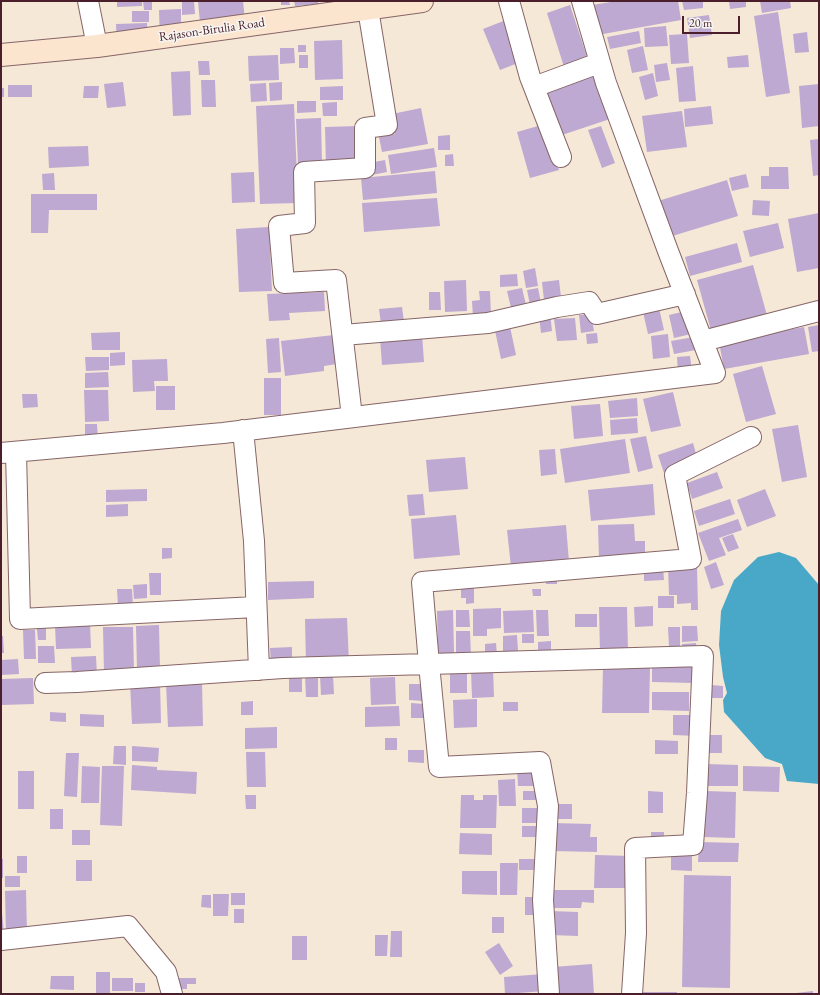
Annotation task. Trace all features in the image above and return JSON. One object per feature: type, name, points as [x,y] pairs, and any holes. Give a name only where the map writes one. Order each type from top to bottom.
[{"type":"street","points":[[88,1],[97,46]]},
{"type":"street","name":"Rajason-Birulia Road","points":[[1,54],[97,46],[422,1]]},
{"type":"street","points":[[509,1],[534,87],[561,157]]},
{"type":"street","points":[[256,607],[20,619],[8,452],[243,430],[715,373],[684,294],[599,62],[582,1]]},
{"type":"street","points":[[352,417],[336,280],[284,284],[279,226],[305,223],[304,172],[365,168],[365,128],[387,125],[368,9]]},
{"type":"street","points":[[534,87],[599,62]]},
{"type":"street","points":[[343,335],[488,323],[556,307],[589,302],[597,314],[684,294]]},
{"type":"street","points":[[703,342],[819,311]]},
{"type":"street","points":[[243,430],[254,542],[259,670]]},
{"type":"street","points":[[549,994],[544,900],[548,806],[540,762],[440,767],[428,664],[422,582],[691,559],[675,476],[751,437]]},
{"type":"street","points":[[45,683],[259,670],[703,656],[697,793],[692,845],[635,848],[636,933],[632,994]]},
{"type":"street","points":[[1,940],[128,926],[166,972],[172,994]]},
{"type":"water","points":[[779,552],[796,558],[819,585],[819,784],[787,781],[782,764],[765,758],[724,712],[723,700],[727,693],[723,677],[719,645],[721,611],[734,580],[758,557]]},
{"type":"building","points":[[117,1],[142,1],[142,6],[117,7]]},
{"type":"building","points":[[143,1],[152,1],[152,10],[144,10]]},
{"type":"building","points":[[182,1],[194,1],[195,14],[182,15]]},
{"type":"building","points":[[198,1],[243,1],[246,30],[201,34]]},
{"type":"building","points":[[281,1],[289,1],[290,5],[281,5]]},
{"type":"building","points":[[294,1],[318,1],[318,4],[295,6]]},
{"type":"building","points":[[617,1],[678,1],[681,20],[592,36],[586,6]]},
{"type":"building","points":[[682,1],[703,1],[703,8],[684,10]]},
{"type":"building","points":[[729,1],[746,1],[746,7],[730,9]]},
{"type":"building","points":[[760,1],[790,1],[791,8],[762,13]]},
{"type":"building","points":[[570,5],[589,63],[565,70],[547,13]]},
{"type":"building","points":[[181,9],[181,43],[160,44],[159,10]]},
{"type":"building","points":[[132,11],[149,11],[149,22],[132,22]]},
{"type":"building","points":[[778,12],[790,93],[766,97],[754,16]]},
{"type":"building","points":[[709,15],[712,35],[690,38],[687,18]]},
{"type":"building","points":[[506,20],[523,61],[500,70],[483,29]]},
{"type":"building","points":[[147,23],[148,46],[117,47],[116,24]]},
{"type":"building","points":[[666,26],[668,46],[645,47],[644,28]]},
{"type":"building","points":[[639,31],[641,43],[610,49],[607,37]]},
{"type":"building","points":[[807,32],[809,52],[795,53],[793,34]]},
{"type":"building","points":[[687,34],[689,63],[671,64],[669,35]]},
{"type":"building","points":[[342,40],[343,79],[315,80],[314,41]]},
{"type":"building","points":[[298,45],[306,45],[306,52],[298,52]]},
{"type":"building","points":[[643,46],[648,70],[632,73],[627,50]]},
{"type":"building","points":[[280,48],[294,48],[295,63],[280,64]]},
{"type":"building","points":[[278,55],[279,80],[249,81],[248,56]]},
{"type":"building","points":[[299,55],[308,55],[308,68],[299,68]]},
{"type":"building","points":[[748,55],[749,67],[728,68],[727,57]]},
{"type":"building","points":[[198,61],[209,61],[210,75],[199,75]]},
{"type":"building","points":[[667,63],[670,80],[656,82],[654,65]]},
{"type":"building","points":[[693,66],[696,101],[679,102],[676,68]]},
{"type":"building","points":[[597,68],[613,118],[562,135],[545,85]]},
{"type":"building","points":[[190,71],[191,115],[173,116],[171,72]]},
{"type":"building","points":[[653,73],[658,96],[645,100],[639,77]]},
{"type":"building","points":[[201,80],[215,80],[216,107],[202,107]]},
{"type":"building","points":[[123,82],[126,106],[107,108],[104,84]]},
{"type":"building","points":[[282,82],[282,100],[270,101],[269,83]]},
{"type":"building","points":[[266,83],[267,101],[251,102],[250,84]]},
{"type":"building","points":[[819,84],[819,126],[802,128],[799,86]]},
{"type":"building","points":[[8,85],[32,85],[32,97],[8,97]]},
{"type":"building","points":[[84,86],[99,86],[98,98],[83,98]]},
{"type":"building","points":[[343,86],[343,100],[320,100],[320,87]]},
{"type":"building","points":[[1,88],[4,88],[4,97],[1,97]]},
{"type":"building","points":[[297,101],[316,101],[316,112],[297,113]]},
{"type":"building","points":[[337,102],[337,116],[323,116],[322,103]]},
{"type":"building","points":[[294,104],[298,203],[260,204],[256,106]]},
{"type":"building","points":[[711,106],[713,124],[685,127],[684,109]]},
{"type":"building","points":[[421,108],[428,144],[382,152],[379,137],[395,134],[392,114]]},
{"type":"building","points":[[682,111],[687,147],[647,152],[642,116]]},
{"type":"building","points":[[321,118],[322,164],[298,165],[296,119]]},
{"type":"building","points":[[545,124],[559,170],[530,178],[517,132]]},
{"type":"building","points":[[358,126],[359,166],[326,167],[325,127]]},
{"type":"building","points":[[601,126],[615,163],[602,168],[588,130]]},
{"type":"building","points":[[450,135],[450,150],[438,150],[438,136]]},
{"type":"building","points":[[819,139],[819,175],[813,176],[810,140]]},
{"type":"building","points":[[88,146],[89,166],[49,168],[48,147]]},
{"type":"building","points":[[434,148],[437,167],[391,174],[388,155]]},
{"type":"building","points":[[453,154],[454,166],[445,166],[445,155]]},
{"type":"building","points":[[385,160],[387,172],[372,175],[369,163]]},
{"type":"building","points":[[769,167],[788,167],[789,189],[761,189],[761,176],[769,176]]},
{"type":"building","points":[[435,171],[437,193],[363,200],[361,178]]},
{"type":"building","points":[[254,172],[255,202],[232,203],[231,173]]},
{"type":"building","points":[[54,173],[55,190],[43,190],[42,174]]},
{"type":"building","points":[[746,174],[749,187],[732,191],[729,178]]},
{"type":"building","points":[[727,180],[738,216],[669,237],[658,201]]},
{"type":"building","points":[[31,194],[97,194],[97,210],[49,210],[48,233],[31,233]]},
{"type":"building","points":[[437,198],[440,226],[364,232],[362,203]]},
{"type":"building","points":[[753,200],[770,201],[769,216],[752,215]]},
{"type":"building","points":[[819,213],[819,268],[797,272],[788,219]]},
{"type":"building","points":[[778,223],[784,248],[750,257],[743,231]]},
{"type":"building","points":[[269,227],[272,291],[239,292],[236,229]]},
{"type":"building","points":[[737,243],[742,262],[690,276],[685,257]]},
{"type":"building","points":[[753,265],[768,319],[712,334],[697,280]]},
{"type":"building","points":[[535,268],[538,286],[526,288],[523,271]]},
{"type":"building","points":[[517,274],[518,286],[500,287],[500,275]]},
{"type":"building","points":[[466,280],[467,311],[445,312],[444,281]]},
{"type":"building","points":[[559,280],[561,297],[544,300],[542,282]]},
{"type":"building","points":[[522,288],[527,309],[512,312],[507,291]]},
{"type":"building","points":[[538,288],[541,303],[530,305],[527,290]]},
{"type":"building","points":[[479,291],[490,291],[491,317],[473,317],[472,301],[480,300]]},
{"type":"building","points":[[324,292],[325,311],[289,313],[290,320],[269,321],[267,294]]},
{"type":"building","points":[[429,292],[440,292],[441,310],[429,310]]},
{"type":"building","points":[[402,307],[404,322],[381,324],[379,309]]},
{"type":"building","points":[[659,308],[664,330],[648,334],[643,312]]},
{"type":"building","points":[[686,311],[691,334],[674,338],[669,315]]},
{"type":"building","points":[[550,313],[552,331],[541,333],[539,315]]},
{"type":"building","points":[[591,314],[594,331],[581,333],[579,315]]},
{"type":"building","points":[[575,318],[577,340],[557,341],[554,319]]},
{"type":"building","points":[[509,322],[516,355],[501,359],[494,326]]},
{"type":"building","points":[[819,325],[819,351],[812,352],[808,327]]},
{"type":"building","points":[[804,327],[809,354],[724,369],[719,342]]},
{"type":"building","points":[[120,332],[120,350],[92,350],[91,333]]},
{"type":"building","points":[[597,333],[598,343],[587,344],[586,334]]},
{"type":"building","points":[[422,334],[424,362],[382,365],[380,338]]},
{"type":"building","points":[[668,334],[670,357],[653,359],[651,336]]},
{"type":"building","points":[[334,335],[337,364],[324,366],[324,371],[285,376],[281,341]]},
{"type":"building","points":[[694,337],[696,350],[674,354],[671,341]]},
{"type":"building","points":[[279,338],[281,372],[268,373],[266,339]]},
{"type":"building","points":[[125,352],[125,365],[110,366],[110,353]]},
{"type":"building","points":[[690,356],[692,372],[678,373],[677,357]]},
{"type":"building","points":[[85,357],[109,357],[109,370],[86,371]]},
{"type":"building","points":[[167,359],[168,381],[154,381],[155,391],[133,392],[132,360]]},
{"type":"building","points":[[762,366],[776,414],[746,422],[733,374]]},
{"type":"building","points":[[108,372],[109,387],[85,388],[85,373]]},
{"type":"building","points":[[264,378],[281,378],[281,415],[264,415]]},
{"type":"building","points":[[156,386],[175,386],[175,410],[156,410]]},
{"type":"building","points":[[84,390],[108,390],[109,421],[85,422]]},
{"type":"building","points":[[673,392],[681,426],[651,432],[643,399]]},
{"type":"building","points":[[22,394],[37,394],[38,407],[23,408]]},
{"type":"building","points":[[637,398],[638,416],[610,418],[608,401]]},
{"type":"building","points":[[600,404],[603,436],[574,439],[571,406]]},
{"type":"building","points":[[637,418],[638,433],[611,435],[610,420]]},
{"type":"building","points":[[85,424],[97,424],[98,439],[85,439]]},
{"type":"building","points":[[798,425],[807,477],[782,482],[772,429]]},
{"type":"building","points":[[646,436],[653,468],[638,472],[630,439]]},
{"type":"building","points":[[625,439],[630,473],[565,483],[560,449]]},
{"type":"building","points":[[693,443],[698,461],[664,473],[658,455]]},
{"type":"building","points":[[555,449],[557,474],[541,476],[539,450]]},
{"type":"building","points":[[465,457],[468,489],[429,492],[426,460]]},
{"type":"building","points":[[717,472],[723,488],[692,499],[687,483]]},
{"type":"building","points":[[653,484],[655,515],[591,521],[588,490]]},
{"type":"building","points":[[147,489],[147,501],[106,502],[106,490]]},
{"type":"building","points":[[765,489],[776,516],[747,527],[737,500]]},
{"type":"building","points":[[423,494],[425,515],[409,516],[407,495]]},
{"type":"building","points":[[730,499],[735,514],[699,526],[694,511]]},
{"type":"building","points":[[128,504],[128,516],[106,517],[106,505]]},
{"type":"building","points":[[456,515],[460,555],[414,559],[411,519]]},
{"type":"building","points":[[738,519],[742,530],[719,538],[726,555],[709,561],[698,533]]},
{"type":"building","points":[[634,524],[635,541],[645,541],[645,558],[599,559],[598,525]]},
{"type":"building","points":[[566,525],[569,562],[511,567],[507,530]]},
{"type":"building","points":[[733,534],[739,548],[728,552],[722,538]]},
{"type":"building","points":[[162,548],[172,548],[172,558],[162,559]]},
{"type":"building","points":[[716,562],[724,585],[711,589],[704,567]]},
{"type":"building","points":[[697,566],[698,610],[691,610],[691,603],[677,604],[677,595],[669,595],[668,567]]},
{"type":"building","points":[[644,568],[663,568],[664,580],[644,581]]},
{"type":"building","points":[[149,573],[161,573],[161,595],[150,595]]},
{"type":"building","points":[[546,574],[557,574],[557,584],[546,584]]},
{"type":"building","points":[[314,581],[314,598],[268,600],[268,582]]},
{"type":"building","points":[[147,584],[147,598],[134,599],[133,585]]},
{"type":"building","points":[[461,587],[474,587],[474,603],[466,604],[466,598],[461,598]]},
{"type":"building","points":[[117,589],[132,589],[133,606],[118,606]]},
{"type":"building","points":[[532,589],[541,589],[541,596],[533,596]]},
{"type":"building","points":[[658,596],[674,596],[674,608],[658,608]]},
{"type":"building","points":[[653,606],[653,626],[635,627],[634,607]]},
{"type":"building","points":[[599,607],[627,607],[628,653],[600,653]]},
{"type":"building","points":[[501,608],[501,628],[487,629],[487,636],[473,636],[473,609]]},
{"type":"building","points":[[453,610],[454,653],[438,653],[437,611]]},
{"type":"building","points":[[456,610],[469,610],[470,627],[456,627]]},
{"type":"building","points":[[533,610],[534,632],[504,633],[503,611]]},
{"type":"building","points":[[536,610],[548,610],[549,636],[537,636]]},
{"type":"building","points":[[575,614],[597,614],[597,627],[575,627]]},
{"type":"building","points":[[347,618],[349,663],[306,664],[305,619]]},
{"type":"building","points":[[90,624],[91,648],[56,649],[55,625]]},
{"type":"building","points":[[159,625],[160,669],[137,670],[136,626]]},
{"type":"building","points":[[682,626],[697,626],[698,641],[682,642]]},
{"type":"building","points":[[103,627],[133,627],[134,672],[104,673]]},
{"type":"building","points":[[668,627],[680,627],[680,647],[669,647]]},
{"type":"building","points":[[46,628],[46,640],[38,640],[37,629]]},
{"type":"building","points":[[23,630],[35,630],[36,659],[24,659]]},
{"type":"building","points":[[456,631],[470,631],[471,657],[456,658]]},
{"type":"building","points":[[522,634],[534,634],[534,643],[522,643]]},
{"type":"building","points":[[517,635],[518,651],[503,651],[503,636]]},
{"type":"building","points":[[1,636],[3,636],[4,653],[1,653]]},
{"type":"building","points":[[551,641],[551,652],[538,652],[538,642]]},
{"type":"building","points":[[496,643],[497,656],[485,656],[485,644]]},
{"type":"building","points":[[696,643],[697,652],[683,652],[682,644]]},
{"type":"building","points":[[38,646],[54,646],[55,663],[38,663]]},
{"type":"building","points":[[292,647],[292,664],[271,665],[270,648]]},
{"type":"building","points":[[96,656],[97,676],[72,676],[71,657]]},
{"type":"building","points":[[18,659],[19,674],[1,675],[1,660]]},
{"type":"building","points":[[652,663],[693,664],[693,683],[652,682]]},
{"type":"building","points":[[603,667],[650,668],[649,713],[602,713]]},
{"type":"building","points":[[450,669],[467,669],[467,693],[450,693]]},
{"type":"building","points":[[493,669],[494,697],[472,698],[471,670]]},
{"type":"building","points":[[302,673],[302,692],[289,692],[289,674]]},
{"type":"building","points":[[305,675],[318,675],[318,697],[306,697]]},
{"type":"building","points":[[320,675],[333,675],[334,694],[321,695]]},
{"type":"building","points":[[395,677],[396,704],[371,705],[370,678]]},
{"type":"building","points":[[33,678],[34,704],[1,705],[1,679]]},
{"type":"building","points":[[160,682],[161,723],[132,724],[130,683]]},
{"type":"building","points":[[202,682],[203,726],[168,727],[166,683]]},
{"type":"building","points":[[409,684],[423,684],[423,701],[409,700]]},
{"type":"building","points":[[711,685],[723,686],[723,698],[711,698]]},
{"type":"building","points":[[652,692],[689,692],[689,711],[652,710]]},
{"type":"building","points":[[477,699],[477,727],[454,728],[453,700]]},
{"type":"building","points":[[253,701],[253,715],[241,715],[241,702]]},
{"type":"building","points":[[503,702],[518,702],[518,711],[503,711]]},
{"type":"building","points":[[411,703],[424,704],[424,718],[411,718]]},
{"type":"building","points":[[399,706],[400,726],[365,727],[365,707]]},
{"type":"building","points":[[50,712],[66,713],[66,722],[50,721]]},
{"type":"building","points":[[80,714],[104,715],[104,727],[80,726]]},
{"type":"building","points":[[673,715],[698,715],[698,736],[673,735]]},
{"type":"building","points":[[277,727],[277,748],[245,749],[245,728]]},
{"type":"building","points":[[709,735],[722,735],[722,753],[709,753]]},
{"type":"building","points":[[385,738],[397,738],[397,750],[385,750]]},
{"type":"building","points":[[655,740],[678,741],[678,754],[655,754]]},
{"type":"building","points":[[114,746],[126,746],[126,765],[113,764]]},
{"type":"building","points":[[132,746],[159,748],[158,762],[132,761]]},
{"type":"building","points":[[408,750],[424,750],[424,763],[408,762]]},
{"type":"building","points":[[246,752],[265,752],[266,787],[247,787]]},
{"type":"building","points":[[66,753],[79,753],[77,797],[64,796]]},
{"type":"building","points":[[706,764],[738,765],[738,786],[706,786]]},
{"type":"building","points":[[132,765],[157,767],[157,770],[197,772],[196,794],[131,790]]},
{"type":"building","points":[[82,766],[100,767],[99,803],[81,803]]},
{"type":"building","points":[[102,766],[124,766],[122,826],[100,825]]},
{"type":"building","points":[[743,766],[780,767],[779,792],[743,791]]},
{"type":"building","points":[[517,768],[533,768],[534,786],[518,786]]},
{"type":"building","points":[[18,771],[34,771],[34,809],[18,809]]},
{"type":"building","points":[[515,779],[516,806],[499,806],[498,780]]},
{"type":"building","points":[[523,791],[536,791],[536,800],[523,800]]},
{"type":"building","points":[[648,791],[663,792],[663,813],[648,813]]},
{"type":"building","points":[[705,791],[736,792],[735,838],[704,837]]},
{"type":"building","points":[[245,795],[256,795],[256,809],[246,809]]},
{"type":"building","points":[[461,795],[474,795],[474,800],[483,800],[483,795],[497,795],[496,828],[460,828]]},
{"type":"building","points":[[552,804],[572,804],[572,819],[552,819]]},
{"type":"building","points":[[522,808],[541,808],[541,823],[522,823]]},
{"type":"building","points":[[50,809],[63,809],[63,829],[50,829]]},
{"type":"building","points":[[552,823],[591,824],[590,837],[597,837],[597,852],[552,851]]},
{"type":"building","points":[[522,826],[543,826],[542,837],[522,837]]},
{"type":"building","points":[[72,830],[90,830],[90,845],[72,845]]},
{"type":"building","points":[[651,832],[664,832],[664,845],[651,845]]},
{"type":"building","points":[[460,833],[492,834],[492,855],[459,854]]},
{"type":"building","points":[[699,842],[739,843],[738,862],[698,862]]},
{"type":"building","points":[[671,854],[692,854],[692,871],[671,870]]},
{"type":"building","points":[[595,855],[630,856],[629,888],[594,888]]},
{"type":"building","points":[[17,856],[27,856],[27,873],[17,873]]},
{"type":"building","points":[[1,859],[3,859],[3,878],[1,878]]},
{"type":"building","points":[[519,859],[536,859],[536,870],[519,870]]},
{"type":"building","points":[[76,860],[92,860],[92,881],[76,881]]},
{"type":"building","points":[[500,863],[518,863],[517,895],[500,895]]},
{"type":"building","points":[[462,871],[497,871],[497,895],[462,894]]},
{"type":"building","points":[[684,875],[731,876],[730,988],[682,987]]},
{"type":"building","points":[[5,876],[20,876],[20,887],[5,887]]},
{"type":"building","points":[[26,890],[27,934],[6,935],[5,891]]},
{"type":"building","points":[[549,890],[594,890],[594,903],[582,902],[581,908],[549,908]]},
{"type":"building","points":[[231,893],[245,893],[245,905],[231,905]]},
{"type":"building","points":[[213,894],[229,894],[228,916],[213,916]]},
{"type":"building","points":[[202,895],[211,895],[211,908],[201,907]]},
{"type":"building","points":[[525,897],[538,897],[538,915],[525,915]]},
{"type":"building","points":[[1,902],[4,934],[1,934]]},
{"type":"building","points":[[234,909],[244,909],[244,923],[234,923]]},
{"type":"building","points":[[550,911],[578,912],[578,936],[550,935]]},
{"type":"building","points":[[492,917],[504,917],[504,933],[492,933]]},
{"type":"building","points":[[391,931],[402,931],[402,957],[390,957]]},
{"type":"building","points":[[375,935],[388,935],[387,956],[375,956]]},
{"type":"building","points":[[292,936],[307,936],[307,960],[292,960]]},
{"type":"building","points":[[499,943],[513,966],[500,975],[485,952]]},
{"type":"building","points":[[592,964],[594,994],[555,994],[553,967]]},
{"type":"building","points":[[96,972],[110,972],[110,994],[96,994]]},
{"type":"building","points":[[543,974],[544,991],[505,994],[504,977]]},
{"type":"building","points":[[51,976],[74,976],[74,990],[50,989]]},
{"type":"building","points":[[112,978],[133,978],[133,991],[112,991]]},
{"type":"building","points":[[179,978],[196,978],[196,984],[187,984],[187,989],[179,989]]},
{"type":"building","points":[[135,983],[145,983],[145,992],[135,992]]},
{"type":"building","points":[[813,991],[813,994],[796,994],[796,993]]},
{"type":"building","points":[[640,992],[677,992],[677,994],[640,994]]}]
